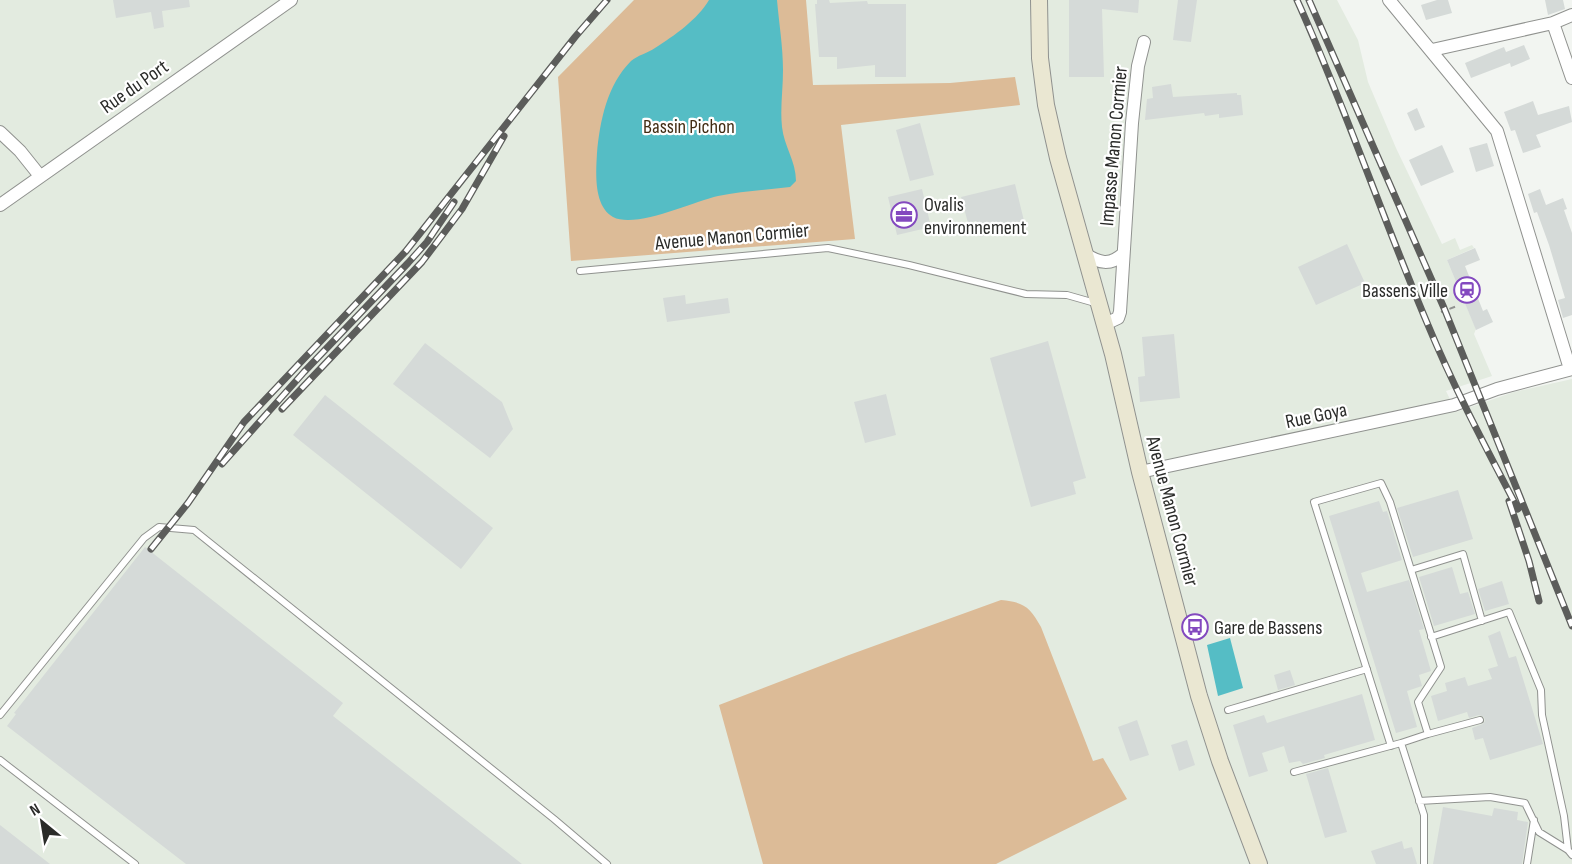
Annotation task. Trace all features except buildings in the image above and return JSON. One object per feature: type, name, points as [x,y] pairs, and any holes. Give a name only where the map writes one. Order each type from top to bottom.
[{"type":"street","name":"Rue du Port","points":[[0,205],[291,0]]},
{"type":"street","name":"Avenue Manon Cormier","points":[[1039,0],[1040,57],[1046,105],[1058,158],[1105,324],[1140,472],[1199,696],[1220,761],[1259,864]]},
{"type":"street","points":[[1389,0],[1497,132],[1571,369]]},
{"type":"street","points":[[1431,50],[1553,22],[1572,15]]},
{"type":"street","points":[[1553,22],[1572,78]]},
{"type":"street","name":"Impasse Manon Cormier","points":[[1105,324],[1118,318],[1120,312],[1138,66],[1144,42]]},
{"type":"street","points":[[0,132],[20,151],[40,176]]},
{"type":"street","name":"Impasse Manon Cormier","points":[[1084,254],[1098,262],[1109,263],[1124,254]]},
{"type":"street","name":"Rue Goya","points":[[1140,472],[1454,405],[1497,388],[1571,369]]},
{"type":"lane","name":"Avenue Manon Cormier","points":[[580,271],[828,248],[1026,294],[1067,295],[1099,303]]},
{"type":"lane","points":[[1390,746],[1314,502],[1381,483],[1390,502],[1441,667],[1418,702],[1428,734]]},
{"type":"lane","points":[[0,715],[144,538],[159,527],[194,530],[607,864]]},
{"type":"lane","points":[[1411,570],[1463,554],[1482,621]]},
{"type":"lane","points":[[1431,637],[1509,612],[1541,690],[1542,715],[1570,853]]},
{"type":"lane","points":[[1228,710],[1367,669]]},
{"type":"lane","points":[[1293,772],[1480,720]]},
{"type":"lane","points":[[1401,742],[1424,815],[1424,864]]},
{"type":"lane","points":[[0,760],[135,864]]},
{"type":"lane","points":[[1419,801],[1490,797],[1526,803],[1539,832],[1570,853]]},
{"type":"lane","points":[[1527,864],[1534,820]]},
{"type":"path","points":[[1441,312],[1457,306]]},
{"type":"shaded area","points":[[0,0],[1337,0],[1358,40],[1368,82],[1396,148],[1442,244],[1455,238],[1460,250],[1472,245],[1474,248],[1447,260],[1476,329],[1474,334],[1492,376],[1446,391],[1456,412],[1514,392],[1572,379],[1572,864],[0,864]]},
{"type":"green space","name":"Bassin Pichon","points":[[634,0],[806,0],[813,85],[950,83],[1015,77],[1020,105],[841,125],[855,239],[571,261],[558,77]]},
{"type":"green space","points":[[1001,600],[1021,604],[1030,610],[1037,620],[1093,761],[1103,758],[1127,799],[996,864],[763,864],[719,705]]},
{"type":"water","name":"Bassin Pichon","points":[[709,0],[777,0],[783,61],[782,127],[796,181],[790,187],[718,196],[635,220],[613,217],[602,205],[596,178],[600,128],[610,92],[631,61],[678,33],[699,14]]},
{"type":"water","points":[[1230,638],[1243,688],[1218,696],[1207,645]]},
{"type":"railway","points":[[151,549],[188,503],[244,422],[406,251],[575,37],[607,0]]},
{"type":"railway","points":[[1297,0],[1438,348],[1518,509]]},
{"type":"railway","points":[[1309,0],[1444,308],[1572,626]]},
{"type":"railway","points":[[282,409],[422,262],[462,209],[504,136]]},
{"type":"railway","points":[[222,464],[304,372],[427,242],[454,202]]},
{"type":"railway","points":[[1509,501],[1529,561],[1539,601]]},
{"type":"place","name":"Ovalis environnement","points":[[904,215]]},
{"type":"place","name":"Bassens Ville","points":[[1467,290]]},
{"type":"place","name":"Gare de Bassens","points":[[1195,627]]}]
